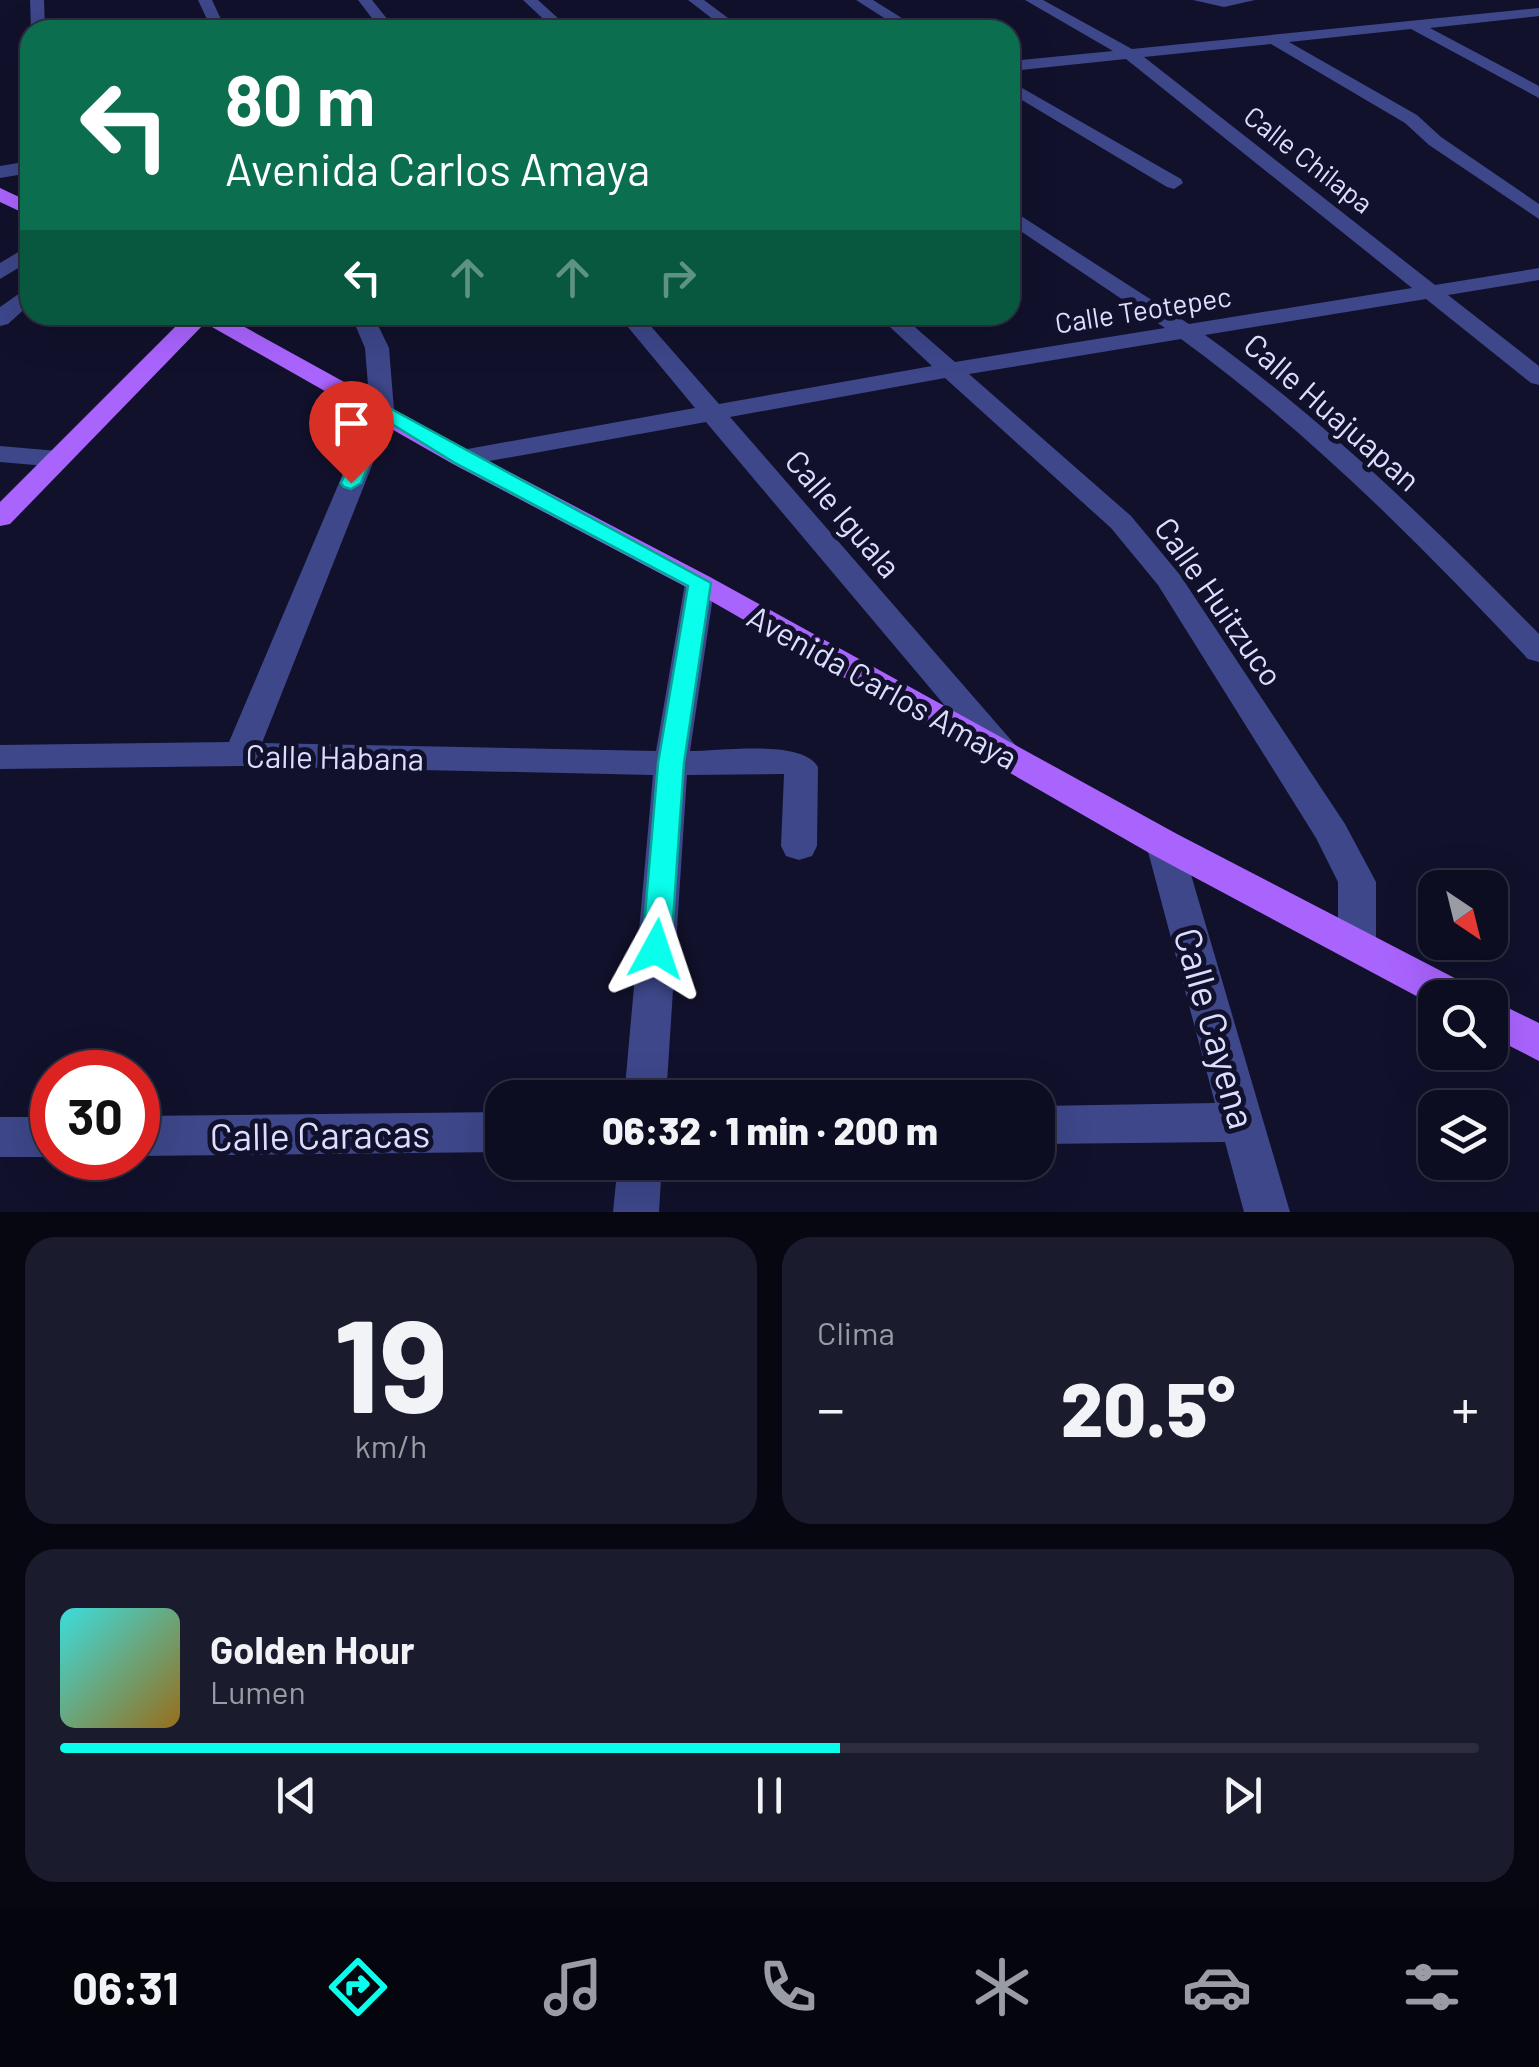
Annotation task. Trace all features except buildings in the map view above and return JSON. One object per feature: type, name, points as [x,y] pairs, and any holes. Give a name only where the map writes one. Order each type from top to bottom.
[{"type":"main road","points":[[0,518],[193,325]]},
{"type":"main road","name":"Avenida Carlos Amaya","points":[[222,325],[382,410],[462,458],[700,583],[1164,844],[1422,980]]},
{"type":"street","points":[[364,0],[381,20]]},
{"type":"street","points":[[530,0],[553,20]]},
{"type":"street","points":[[694,0],[723,20]]},
{"type":"street","points":[[862,0],[897,20]]},
{"type":"street","name":"Calle Chilapa","points":[[1032,0],[1130,54],[1539,378]]},
{"type":"street","points":[[1200,0],[1248,0]]},
{"type":"street","points":[[1525,0],[1539,5]]},
{"type":"street","points":[[1020,65],[1539,12]]},
{"type":"street","points":[[1414,25],[1539,94]]},
{"type":"street","points":[[1273,39],[1395,108],[1435,142],[1539,213]]},
{"type":"street","points":[[1249,41],[1386,120],[1435,142]]},
{"type":"street","points":[[1020,92],[1174,183]]},
{"type":"street","name":"Calle Huajuapan","points":[[1020,222],[1187,332],[1304,424],[1411,521],[1539,652]]},
{"type":"street","name":"Calle Teotepec","points":[[462,458],[951,370],[1539,274]]},
{"type":"street","points":[[0,319],[20,302]]},
{"type":"street","points":[[241,754],[382,410],[376,348],[366,325]]},
{"type":"street","name":"Calle Iguala","points":[[637,325],[1006,756]]},
{"type":"street","name":"Calle Huitzuco","points":[[899,325],[1121,522],[1170,581],[1332,833],[1357,882],[1357,945]]},
{"type":"street","points":[[0,454],[58,459]]},
{"type":"street","points":[[646,1080],[671,763],[700,583]]},
{"type":"street","name":"Calle Habana","points":[[0,757],[241,754],[798,764],[799,846]]},
{"type":"street","name":"Calle Cayena","points":[[1164,844],[1267,1212]]},
{"type":"street","points":[[1055,1124],[1242,1122]]},
{"type":"street","name":"Calle Caracas","points":[[160,1136],[485,1132]]},
{"type":"street","points":[[0,1137],[30,1136]]},
{"type":"street","points":[[636,1212],[639,1180]]},
{"type":"route","points":[[351,483],[382,410],[462,458],[700,583],[671,763],[656,949]]}]
